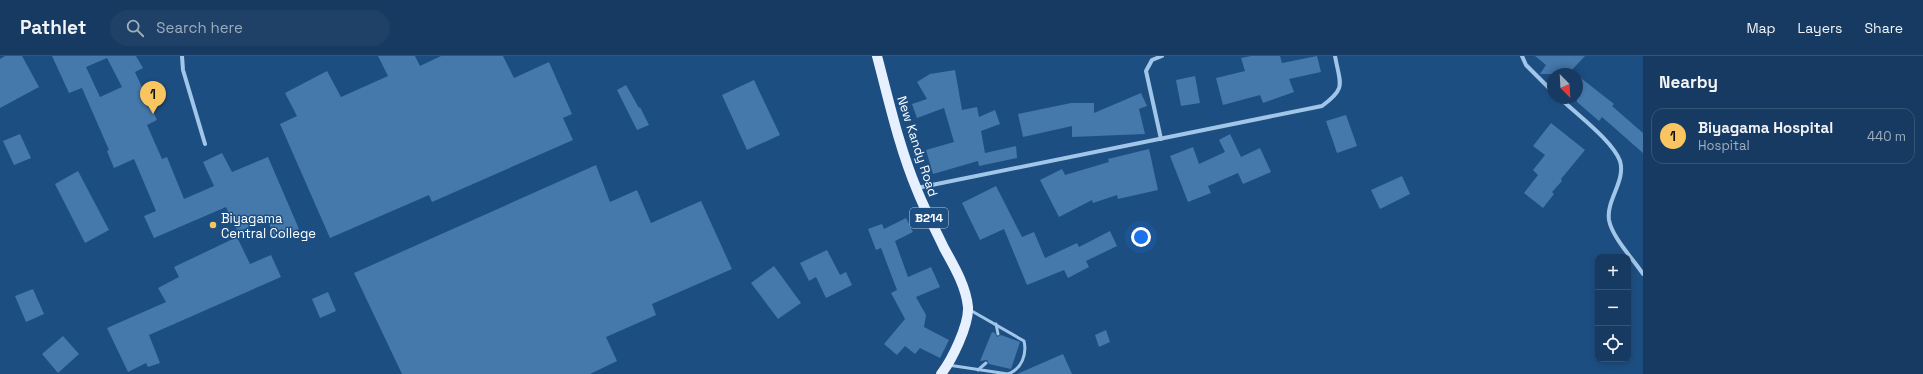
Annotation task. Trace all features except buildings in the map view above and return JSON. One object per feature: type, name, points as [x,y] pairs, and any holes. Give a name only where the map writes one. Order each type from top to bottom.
[{"type":"main road","name":"New Kandy Road","points":[[877,56],[896,129],[916,189],[956,271],[966,298],[968,309],[966,322],[948,366],[941,374]]},
{"type":"street","points":[[182,56],[183,70],[205,144]]},
{"type":"street","points":[[1161,139],[1146,71],[1152,60],[1162,56]]},
{"type":"street","points":[[916,189],[1322,106],[1336,96],[1340,86],[1335,56]]},
{"type":"street","points":[[1522,56],[1526,65],[1547,86]]},
{"type":"street","points":[[1566,104],[1613,148],[1622,170],[1611,204],[1609,219],[1612,231],[1643,274]]},
{"type":"lane","points":[[948,366],[1008,374],[1014,372],[1021,364],[1026,350],[1024,341],[968,309]]},
{"type":"lane","points":[[996,324],[998,334]]},
{"type":"lane","points":[[978,370],[986,363]]},
{"type":"place","name":"Biyagama Hospital","points":[[153,114]]},
{"type":"place","name":"Biyagama Central College","points":[[213,225]]}]
